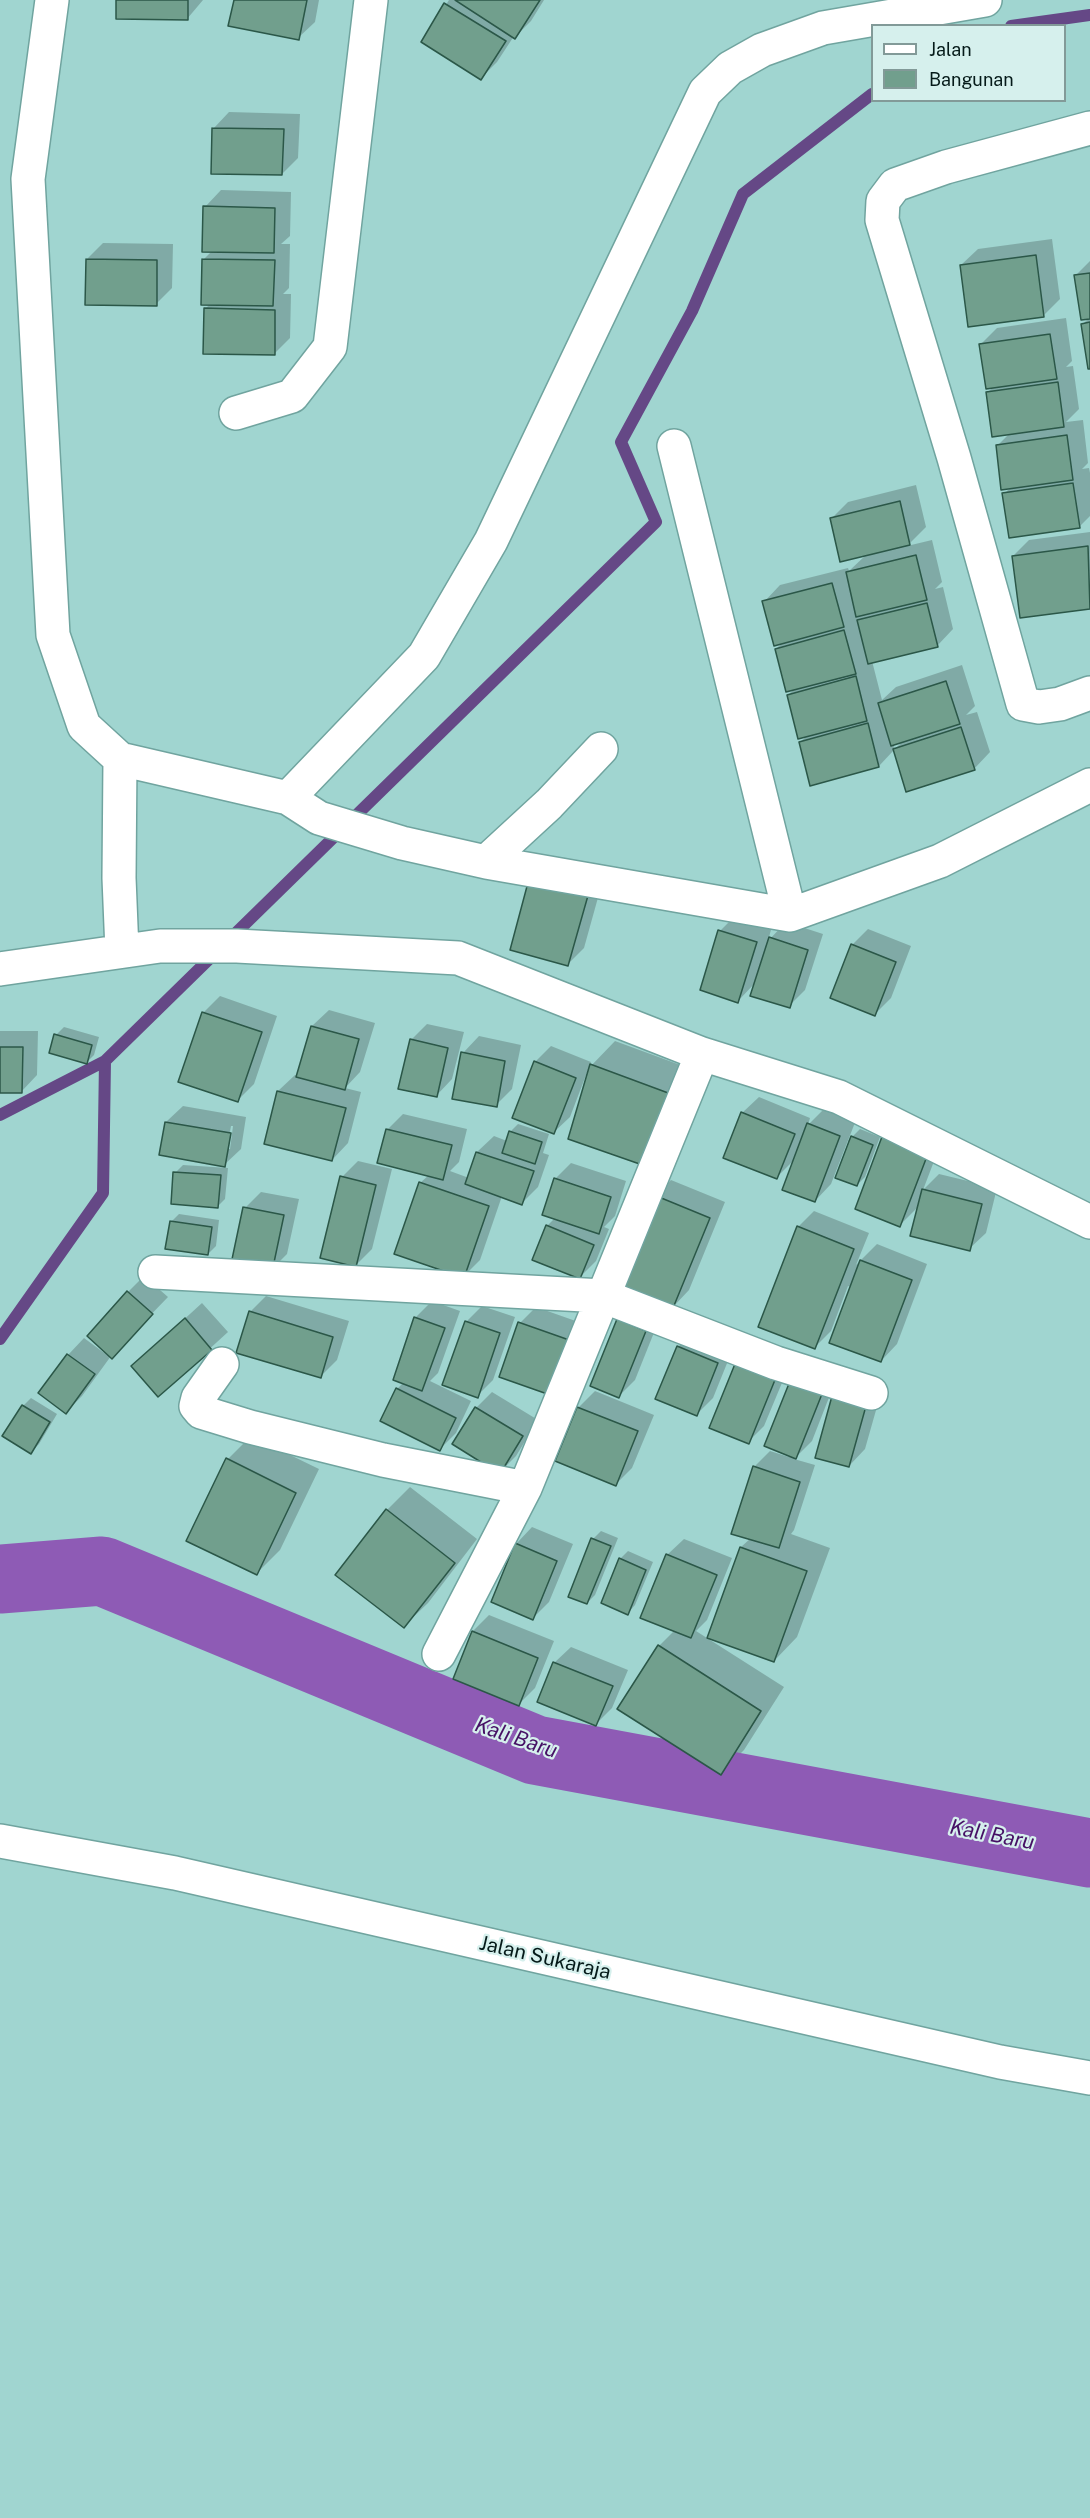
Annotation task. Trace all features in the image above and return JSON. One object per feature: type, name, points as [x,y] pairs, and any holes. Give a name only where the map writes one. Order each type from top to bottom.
[{"type":"street","points":[[52,0],[27,179],[53,635],[84,726],[120,759],[288,798],[319,818],[402,843],[486,862],[790,915],[940,861],[1090,785]]},
{"type":"street","points":[[236,413],[292,396],[330,346],[371,0]]},
{"type":"street","points":[[288,798],[424,656],[491,541],[705,92],[730,68],[762,50],[823,28],[985,0]]},
{"type":"street","points":[[1090,128],[946,167],[895,185],[883,201],[882,220],[954,459],[1023,704],[1039,707],[1060,704],[1090,693]]},
{"type":"street","points":[[674,446],[790,915]]},
{"type":"street","points":[[486,862],[549,804],[601,749]]},
{"type":"street","points":[[120,759],[118,878],[122,951]]},
{"type":"street","points":[[0,969],[160,946],[237,946],[458,958],[702,1054],[839,1097],[1090,1222]]},
{"type":"street","points":[[439,1654],[525,1488],[702,1054]]},
{"type":"street","points":[[154,1272],[603,1296],[777,1363],[871,1393]]},
{"type":"street","points":[[222,1364],[198,1398],[196,1406],[201,1412],[250,1427],[383,1460],[525,1488]]},
{"type":"street","name":"Jalan Sukaraja","points":[[0,1841],[175,1873],[979,2058],[1090,2078]]},
{"type":"building","points":[[116,0],[188,0],[188,20],[116,19]]},
{"type":"building","points":[[234,0],[307,0],[299,40],[228,26]]},
{"type":"building","points":[[455,0],[540,0],[515,39]]},
{"type":"building","points":[[444,3],[506,41],[481,80],[421,42]]},
{"type":"building","points":[[212,128],[284,129],[282,175],[211,174]]},
{"type":"building","points":[[203,206],[275,208],[274,253],[202,252]]},
{"type":"building","points":[[1036,255],[1044,317],[968,327],[960,265]]},
{"type":"building","points":[[86,259],[157,260],[157,306],[85,305]]},
{"type":"building","points":[[202,259],[275,260],[273,306],[201,305]]},
{"type":"building","points":[[1090,273],[1090,319],[1081,320],[1074,275]]},
{"type":"building","points":[[204,308],[275,310],[275,355],[203,354]]},
{"type":"building","points":[[1090,322],[1090,369],[1088,369],[1081,324]]},
{"type":"building","points":[[1050,334],[1057,379],[986,389],[979,344]]},
{"type":"building","points":[[1058,382],[1064,427],[992,437],[986,392]]},
{"type":"building","points":[[1067,435],[1073,480],[1001,490],[996,445]]},
{"type":"building","points":[[1073,483],[1080,528],[1009,538],[1002,493]]},
{"type":"building","points":[[900,501],[910,545],[840,562],[830,518]]},
{"type":"building","points":[[1088,546],[1090,609],[1020,618],[1012,556]]},
{"type":"building","points":[[916,555],[927,600],[856,617],[846,572]]},
{"type":"building","points":[[832,583],[844,627],[774,646],[762,601]]},
{"type":"building","points":[[927,603],[938,647],[868,664],[857,620]]},
{"type":"building","points":[[844,630],[856,674],[786,692],[775,649]]},
{"type":"building","points":[[856,676],[867,721],[798,739],[787,695]]},
{"type":"building","points":[[946,681],[960,724],[891,746],[878,703]]},
{"type":"building","points":[[868,723],[879,767],[810,786],[799,742]]},
{"type":"building","points":[[961,727],[975,770],[906,792],[893,749]]},
{"type":"building","points":[[530,875],[589,892],[568,966],[510,950]]},
{"type":"building","points":[[718,930],[757,942],[738,1003],[700,990]]},
{"type":"building","points":[[769,937],[808,950],[790,1008],[750,996]]},
{"type":"building","points":[[851,944],[896,962],[875,1016],[830,998]]},
{"type":"building","points":[[202,1012],[262,1032],[238,1102],[178,1082]]},
{"type":"building","points":[[311,1026],[359,1039],[345,1090],[296,1077]]},
{"type":"building","points":[[54,1034],[92,1045],[87,1064],[49,1053]]},
{"type":"building","points":[[410,1039],[448,1048],[437,1097],[398,1089]]},
{"type":"building","points":[[0,1047],[23,1047],[22,1093],[0,1093]]},
{"type":"building","points":[[461,1052],[505,1061],[497,1107],[452,1099]]},
{"type":"building","points":[[534,1061],[576,1078],[554,1134],[512,1118]]},
{"type":"building","points":[[590,1064],[679,1097],[654,1169],[568,1139]]},
{"type":"building","points":[[277,1091],[346,1108],[332,1161],[264,1144]]},
{"type":"building","points":[[741,1112],[795,1134],[777,1179],[723,1158]]},
{"type":"building","points":[[165,1122],[231,1133],[225,1167],[159,1155]]},
{"type":"building","points":[[807,1123],[840,1136],[815,1202],[782,1190]]},
{"type":"building","points":[[386,1129],[452,1145],[443,1180],[377,1163]]},
{"type":"building","points":[[509,1131],[542,1142],[535,1164],[502,1153]]},
{"type":"building","points":[[883,1134],[929,1151],[900,1227],[855,1209]]},
{"type":"building","points":[[851,1136],[873,1145],[857,1186],[835,1178]]},
{"type":"building","points":[[476,1152],[534,1171],[522,1205],[465,1184]]},
{"type":"building","points":[[173,1172],[221,1175],[218,1208],[171,1204]]},
{"type":"building","points":[[340,1176],[376,1185],[356,1267],[320,1258]]},
{"type":"building","points":[[554,1178],[611,1197],[599,1234],[542,1215]]},
{"type":"building","points":[[419,1182],[489,1206],[464,1278],[394,1254]]},
{"type":"building","points":[[922,1189],[982,1204],[970,1251],[910,1236]]},
{"type":"building","points":[[654,1195],[710,1218],[673,1308],[617,1285]]},
{"type":"building","points":[[243,1207],[284,1215],[272,1272],[231,1264]]},
{"type":"building","points":[[170,1221],[212,1227],[208,1255],[165,1249]]},
{"type":"building","points":[[546,1225],[594,1245],[580,1279],[532,1260]]},
{"type":"building","points":[[797,1226],[854,1249],[815,1349],[758,1327]]},
{"type":"building","points":[[860,1260],[912,1280],[881,1362],[829,1343]]},
{"type":"building","points":[[127,1291],[153,1314],[112,1359],[87,1336]]},
{"type":"building","points":[[249,1311],[333,1337],[321,1378],[236,1353]]},
{"type":"building","points":[[414,1317],[445,1328],[422,1391],[393,1380]]},
{"type":"building","points":[[185,1318],[212,1350],[158,1397],[131,1366]]},
{"type":"building","points":[[617,1319],[646,1331],[619,1398],[590,1386]]},
{"type":"building","points":[[465,1321],[500,1333],[478,1398],[442,1385]]},
{"type":"building","points":[[518,1322],[572,1341],[553,1396],[499,1377]]},
{"type":"building","points":[[677,1346],[718,1363],[697,1416],[655,1399]]},
{"type":"building","points":[[67,1354],[95,1374],[66,1414],[38,1393]]},
{"type":"building","points":[[739,1354],[779,1370],[749,1444],[709,1428]]},
{"type":"building","points":[[790,1381],[822,1394],[796,1459],[764,1446]]},
{"type":"building","points":[[396,1388],[456,1418],[440,1451],[380,1421]]},
{"type":"building","points":[[832,1396],[866,1406],[849,1467],[815,1458]]},
{"type":"building","points":[[22,1405],[50,1422],[31,1454],[2,1436]]},
{"type":"building","points":[[475,1407],[523,1436],[500,1474],[452,1444]]},
{"type":"building","points":[[577,1407],[638,1431],[616,1486],[555,1461]]},
{"type":"building","points":[[226,1458],[296,1493],[257,1575],[186,1541]]},
{"type":"building","points":[[753,1466],[800,1482],[779,1548],[731,1534]]},
{"type":"building","points":[[386,1509],[455,1563],[404,1628],[335,1575]]},
{"type":"building","points":[[591,1538],[611,1546],[587,1604],[568,1597]]},
{"type":"building","points":[[515,1543],[557,1561],[533,1620],[491,1602]]},
{"type":"building","points":[[740,1547],[807,1571],[774,1662],[707,1638]]},
{"type":"building","points":[[666,1554],[717,1575],[691,1638],[640,1618]]},
{"type":"building","points":[[619,1558],[646,1570],[628,1615],[601,1603]]},
{"type":"building","points":[[472,1631],[538,1658],[519,1706],[453,1679]]},
{"type":"building","points":[[658,1645],[761,1711],[721,1775],[617,1709]]},
{"type":"building","points":[[553,1662],[613,1686],[596,1726],[537,1702]]},
{"type":"waterway","points":[[1025,24],[1090,15]]},
{"type":"waterway","points":[[0,1339],[103,1193],[105,1061],[656,522],[621,442],[692,311],[743,194],[871,95]]},
{"type":"waterway","points":[[0,1115],[105,1061]]},
{"type":"waterway","name":"Kali Baru","points":[[0,1579],[102,1571],[535,1750],[1090,1853]]}]
